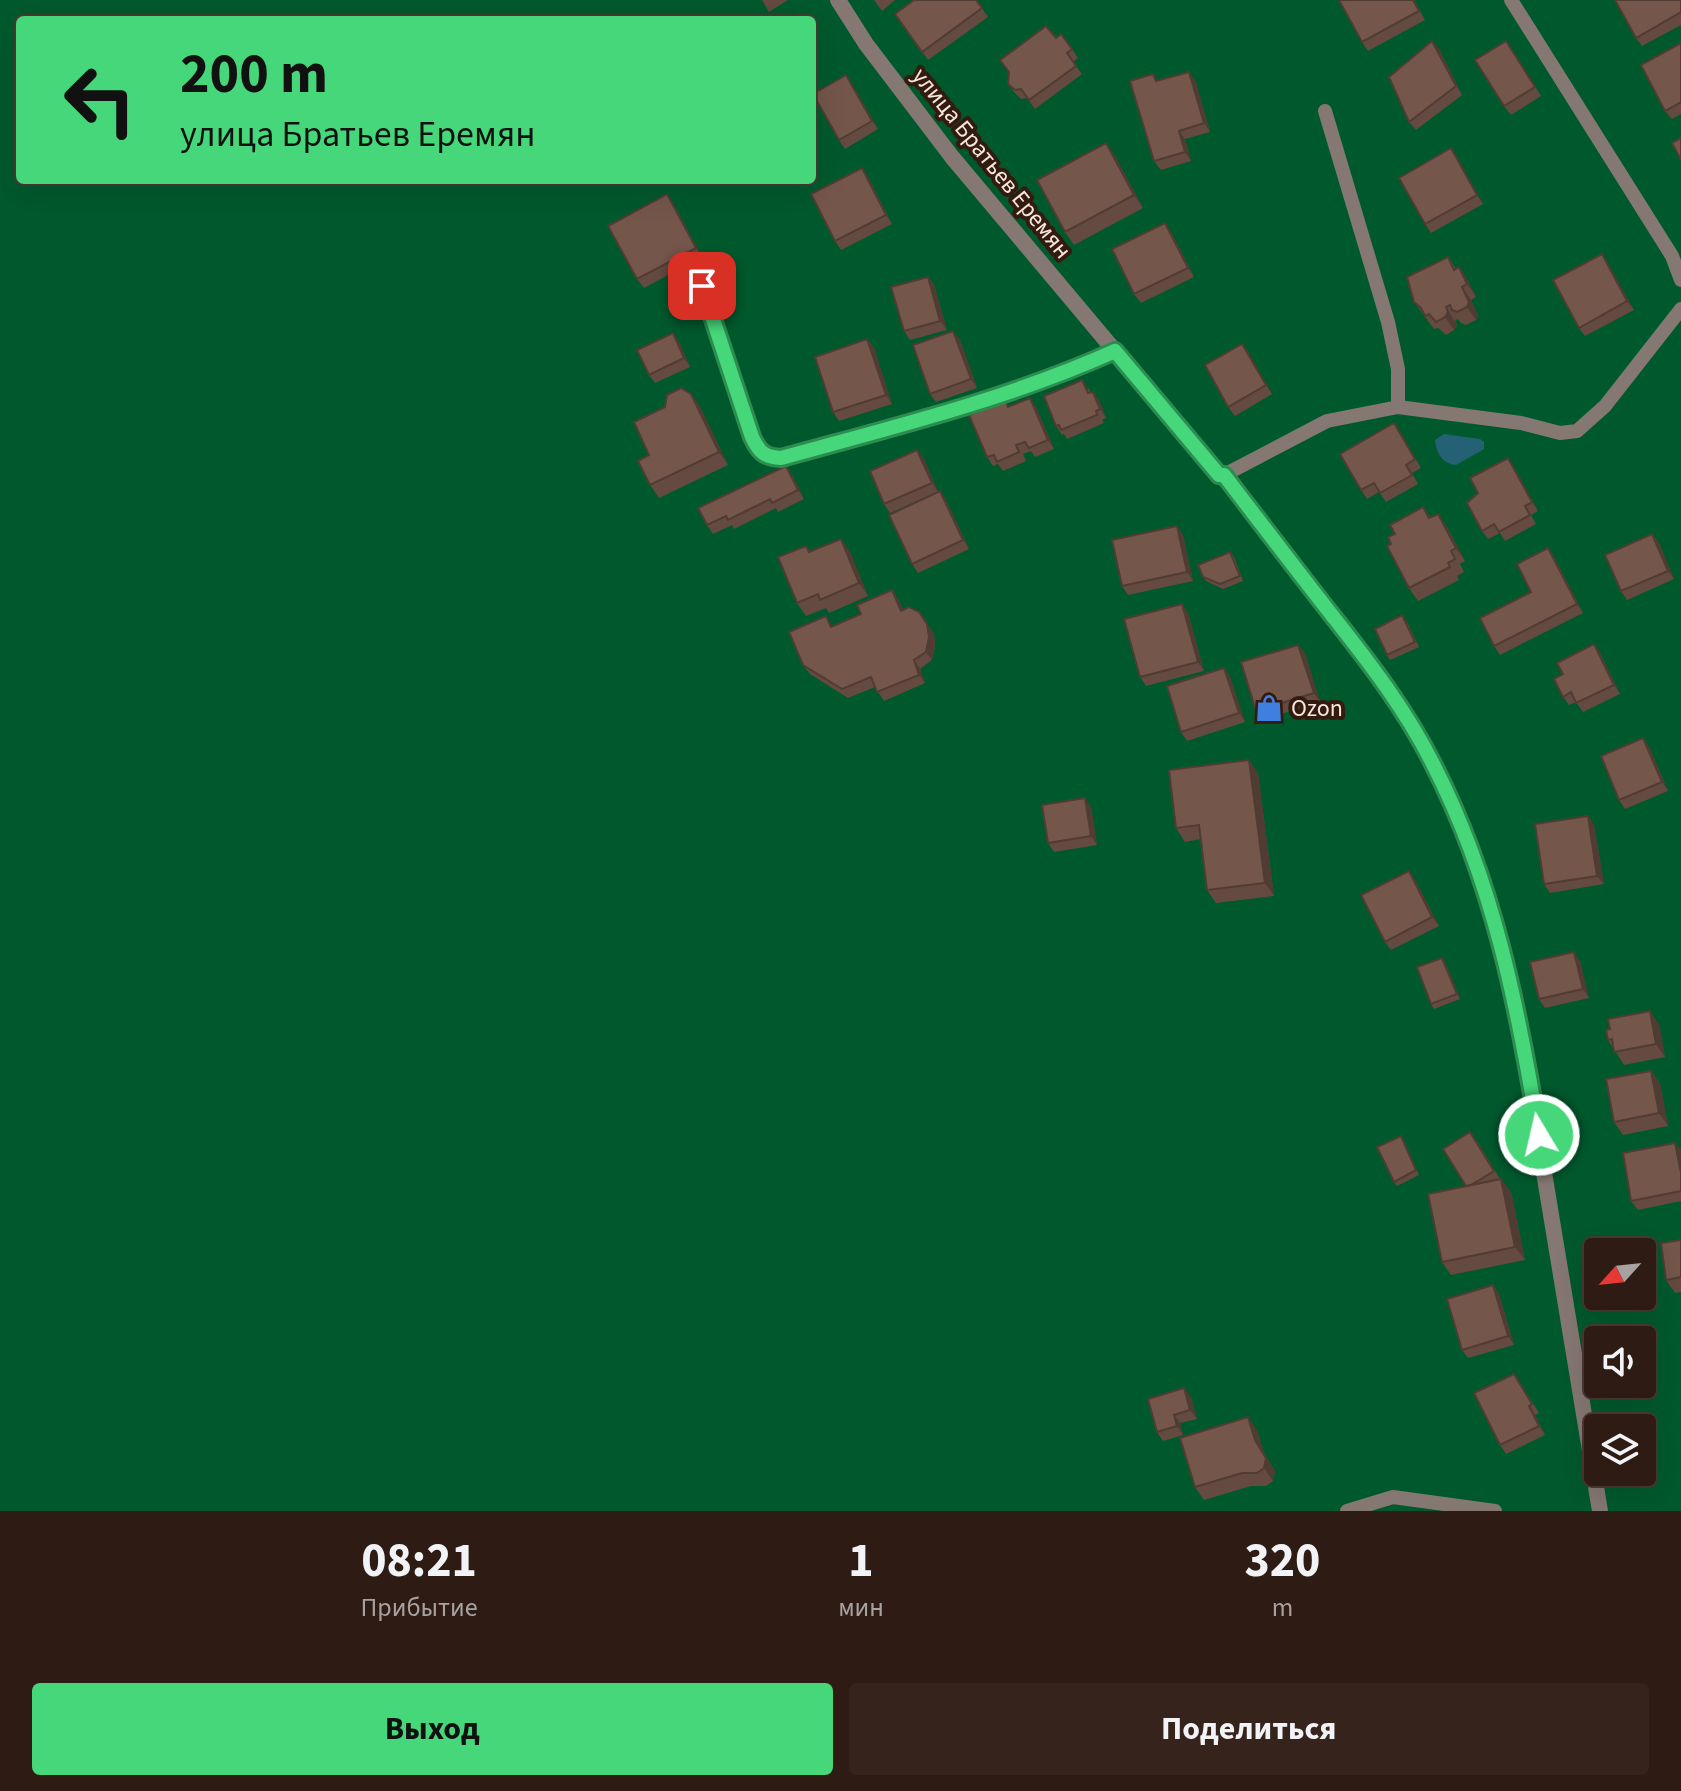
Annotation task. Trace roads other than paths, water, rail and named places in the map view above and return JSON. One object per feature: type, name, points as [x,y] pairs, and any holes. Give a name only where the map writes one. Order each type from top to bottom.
[{"type":"street","name":"улица Братьев Еремян","points":[[838,0],[866,44],[952,157],[1219,475],[1224,475],[1386,684],[1432,762],[1462,825],[1490,903],[1515,997],[1600,1511]]},
{"type":"lane","points":[[1511,0],[1672,256],[1681,280]]},
{"type":"lane","points":[[1325,111],[1388,322],[1398,369],[1398,407]]},
{"type":"lane","points":[[702,286],[752,437],[758,452],[768,457],[781,458],[967,407],[1071,371],[1115,351]]},
{"type":"lane","points":[[1224,475],[1327,421],[1398,407],[1521,423],[1560,433],[1577,431],[1605,406],[1681,309]]},
{"type":"lane","points":[[1347,1511],[1393,1497],[1495,1511]]},
{"type":"water","points":[[1444,434],[1480,439],[1484,442],[1484,449],[1456,465],[1451,464],[1438,453],[1435,440]]},
{"type":"place","name":"Ozon","points":[[1269,708]]}]
